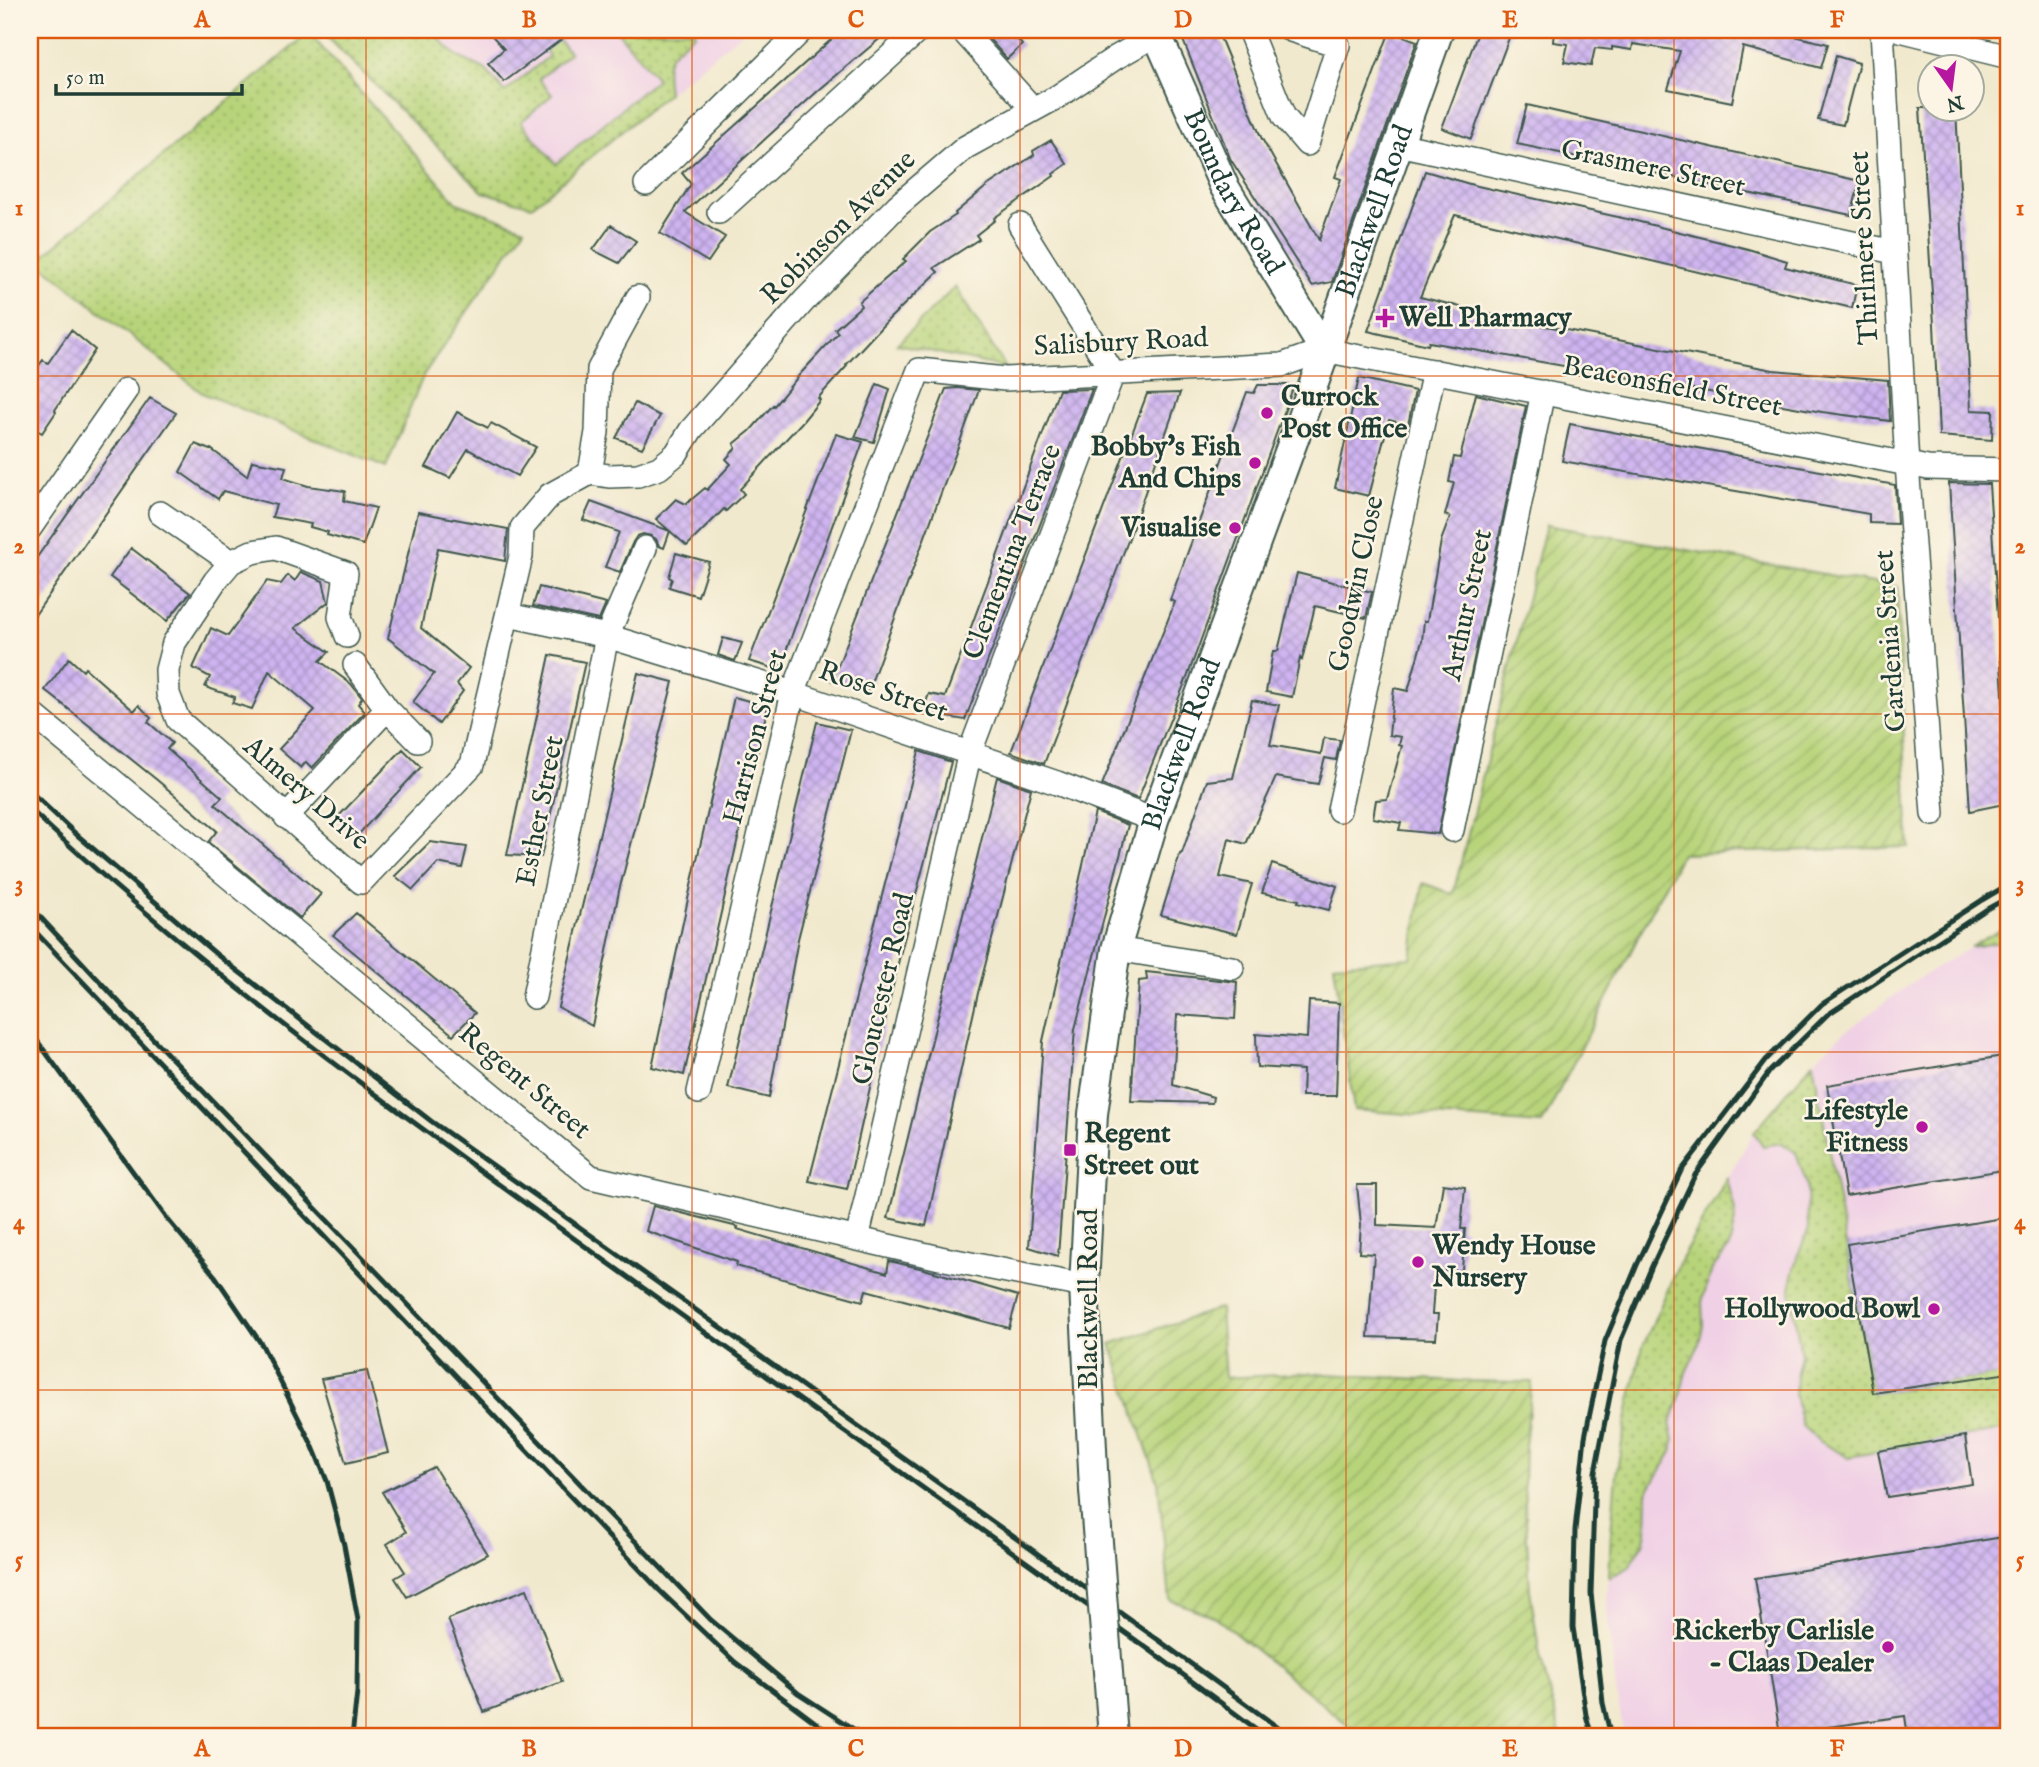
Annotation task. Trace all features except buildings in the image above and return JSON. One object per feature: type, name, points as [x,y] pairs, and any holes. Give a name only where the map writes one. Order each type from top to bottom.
[{"type":"street","points":[[646,184],[802,30]]},
{"type":"street","points":[[719,212],[919,30]]},
{"type":"street","points":[[962,30],[1033,109]]},
{"type":"street","points":[[1249,30],[1284,117],[1307,144],[1338,45],[1291,30]]},
{"type":"street","name":"Blackwell Road","points":[[1113,1737],[1094,1490],[1084,1286],[1093,1114],[1116,949],[1154,820],[1302,417],[1439,30]]},
{"type":"street","name":"Thirlmere Street","points":[[1882,30],[1908,464]]},
{"type":"street","points":[[1900,30],[2009,57]]},
{"type":"street","name":"Robinson Avenue","points":[[590,473],[609,476],[638,475],[659,468],[676,454],[691,430],[804,301],[897,206],[966,147],[1057,97],[1156,32]]},
{"type":"street","name":"Boundary Road","points":[[1156,32],[1224,186],[1324,350]]},
{"type":"street","name":"Grasmere Street","points":[[1398,144],[1894,252]]},
{"type":"street","points":[[1020,225],[1113,373]]},
{"type":"street","points":[[590,473],[597,432],[599,369],[638,297]]},
{"type":"street","name":"Beaconsfield Street","points":[[1324,350],[1928,468],[2009,470]]},
{"type":"street","name":"Salisbury Road","points":[[919,370],[1005,379],[1282,365],[1324,350]]},
{"type":"street","name":"Harrison Street","points":[[699,1092],[793,693],[919,370]]},
{"type":"street","name":"Goodwin Close","points":[[1339,810],[1434,371]]},
{"type":"street","name":"Clementina Terrace","points":[[970,752],[1113,373]]},
{"type":"street","points":[[30,528],[126,390]]},
{"type":"street","name":"Arthur Street","points":[[1452,830],[1543,392]]},
{"type":"street","name":"Gardenia Street","points":[[1908,464],[1933,814]]},
{"type":"street","name":"Almery Drive","points":[[231,562],[215,581],[174,643],[167,670],[168,694],[178,720],[361,882],[472,765],[521,556],[522,528],[550,495],[590,473]]},
{"type":"street","points":[[160,513],[231,562],[252,552],[276,548],[345,573],[340,617],[347,636]]},
{"type":"street","name":"Esther Street","points":[[534,998],[607,636],[645,548]]},
{"type":"street","name":"Rose Street","points":[[508,615],[607,636],[793,693],[970,752],[1154,820]]},
{"type":"street","points":[[355,664],[387,709],[418,741]]},
{"type":"street","points":[[286,817],[387,709]]},
{"type":"street","name":"Regent Street","points":[[30,712],[591,1177],[940,1258],[1084,1286]]},
{"type":"street","name":"Gloucester Road","points":[[857,1239],[970,752]]},
{"type":"street","points":[[1116,949],[1231,968]]},
{"type":"shaded area","points":[[320,30],[745,30],[532,206],[483,192]]},
{"type":"shaded area","points":[[2009,925],[2009,1737],[1627,1737],[1623,1730],[1616,1691],[1607,1609],[1616,1475],[1643,1346],[1680,1261],[1754,1132],[1813,1062],[1842,1034],[1914,981]]},
{"type":"green space","points":[[320,30],[432,30],[458,57],[485,69],[505,92],[549,56],[545,50],[551,45],[540,30],[550,30],[570,53],[539,79],[552,95],[521,122],[556,164],[657,79],[616,30],[693,30],[695,33],[669,58],[666,71],[668,93],[532,206],[483,192]]},
{"type":"green space","points":[[309,33],[457,203],[525,228],[424,374],[386,468],[202,393],[37,261]]},
{"type":"green space","points":[[955,287],[1006,368],[897,344]]},
{"type":"green space","points":[[1546,525],[1897,587],[1909,847],[1681,854],[1542,1124],[1354,1110],[1334,964],[1411,958],[1423,883],[1453,894]]},
{"type":"green space","points":[[2009,925],[2009,941],[1970,947]]},
{"type":"green space","points":[[1813,1062],[1873,1393],[2009,1373],[2009,1429],[1848,1457],[1820,1442],[1802,1426],[1795,1395],[1801,1355],[1791,1280],[1808,1231],[1807,1185],[1796,1153],[1782,1143],[1763,1146],[1754,1132]]},
{"type":"green space","points":[[1727,1178],[1736,1215],[1729,1248],[1712,1269],[1702,1302],[1703,1326],[1698,1347],[1686,1372],[1670,1423],[1674,1440],[1672,1452],[1647,1493],[1646,1533],[1643,1544],[1629,1567],[1609,1578],[1616,1475],[1643,1346],[1680,1261]]},
{"type":"green space","points":[[1220,1308],[1225,1378],[1307,1373],[1532,1382],[1524,1485],[1530,1590],[1540,1656],[1561,1737],[1363,1737],[1215,1617],[1170,1600],[1158,1482],[1111,1344]]},
{"type":"railway","points":[[30,791],[216,954],[431,1121],[1291,1737]]},
{"type":"railway","points":[[30,809],[166,929],[308,1043],[526,1204],[1267,1737]]},
{"type":"railway","points":[[1592,1737],[1586,1715],[1573,1627],[1575,1530],[1585,1437],[1605,1341],[1681,1171],[1766,1060],[1822,1004],[2009,884]]},
{"type":"railway","points":[[1611,1737],[1603,1703],[1591,1593],[1595,1472],[1621,1340],[1695,1175],[1770,1071],[1827,1015],[2009,897]]},
{"type":"railway","points":[[30,906],[156,1042],[711,1620],[798,1693],[866,1737]]},
{"type":"railway","points":[[30,926],[660,1591],[735,1662],[835,1737]]},
{"type":"railway","points":[[30,1031],[169,1221],[215,1276],[262,1345],[313,1447],[327,1481],[344,1545],[358,1620],[357,1692],[352,1737]]},
{"type":"place","name":"Well Pharmacy","points":[[1385,318]]},
{"type":"place","name":"Currock Post Office","points":[[1267,413]]},
{"type":"place","name":"Bobby's Fish And Chips","points":[[1255,463]]},
{"type":"place","name":"Visualise","points":[[1235,528]]},
{"type":"place","name":"Lifestyle Fitness","points":[[1922,1127]]},
{"type":"place","name":"Regent Street out","points":[[1070,1150]]},
{"type":"place","name":"Wendy House Nursery","points":[[1418,1262]]},
{"type":"place","name":"Hollywood Bowl","points":[[1934,1309]]},
{"type":"place","name":"Rickerby Carlisle - Claas Dealer","points":[[1888,1647]]}]
